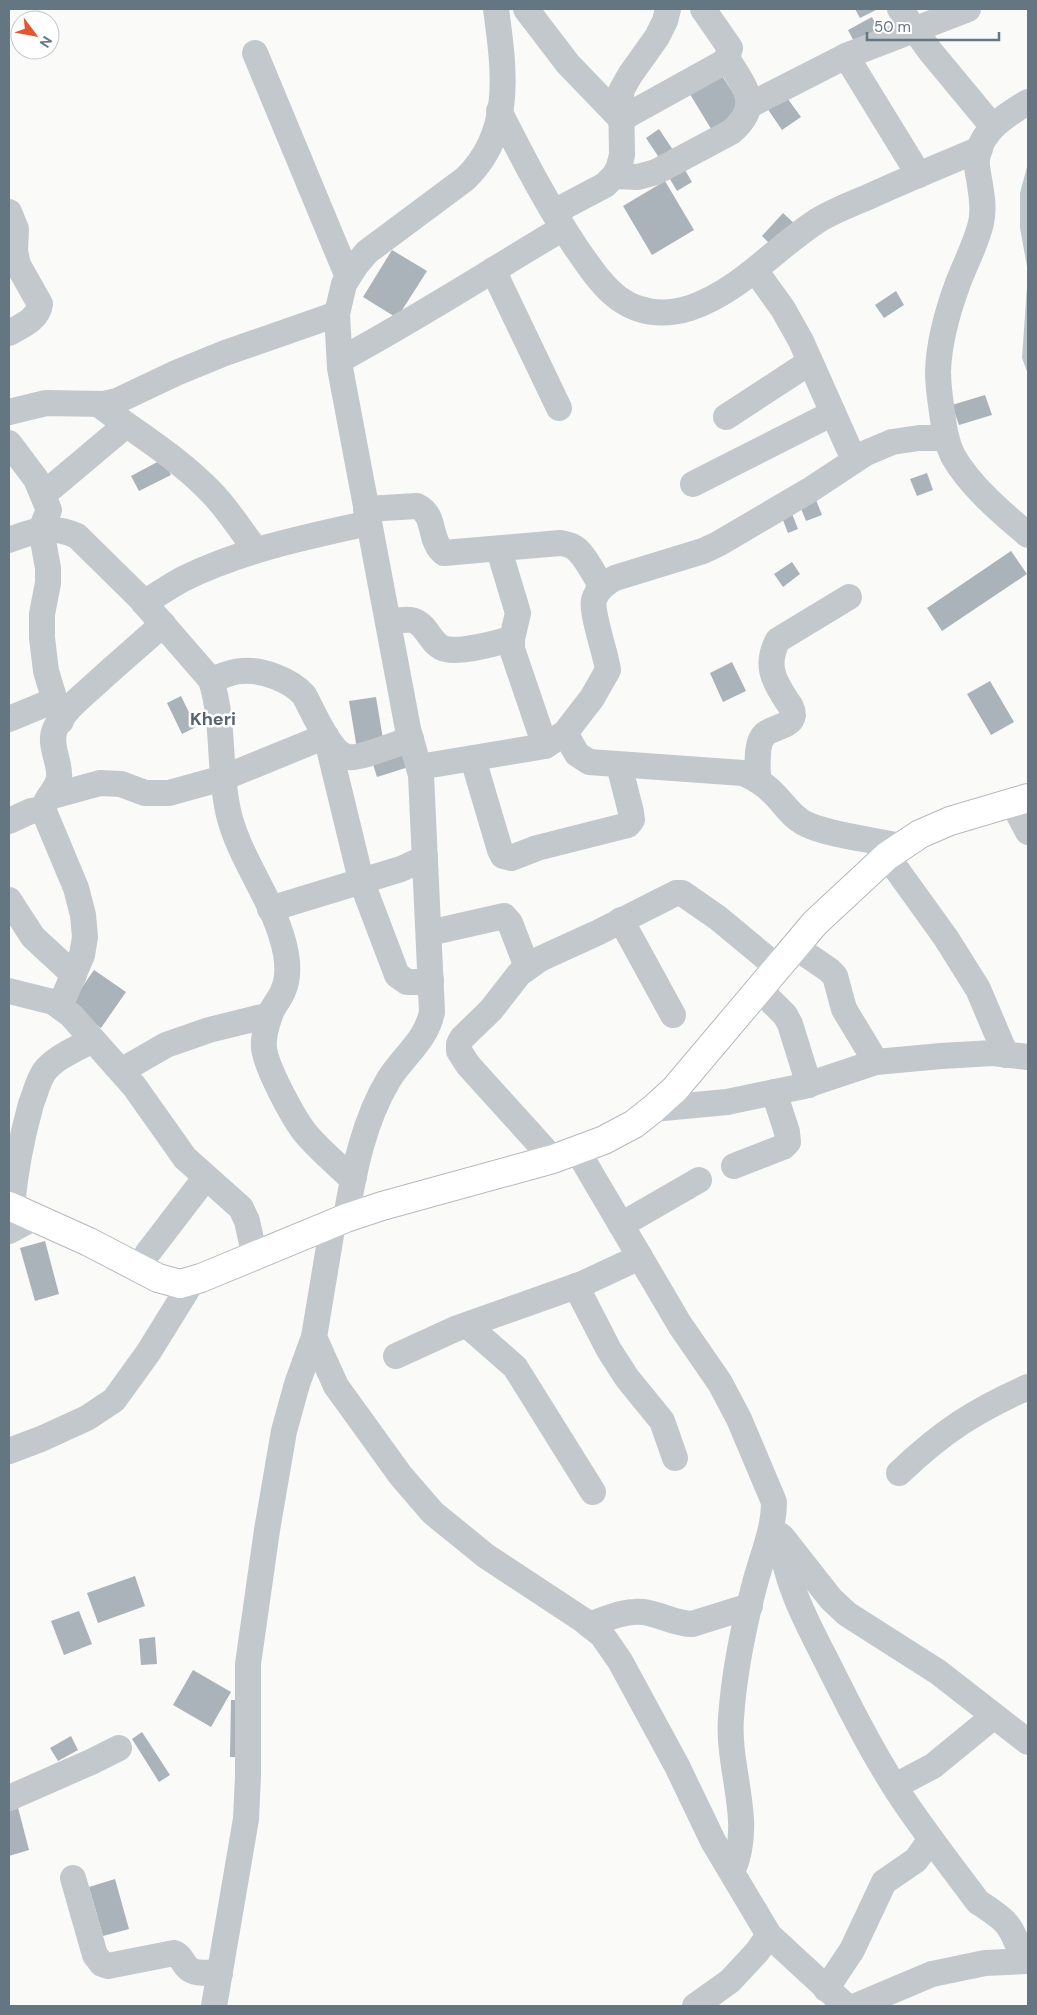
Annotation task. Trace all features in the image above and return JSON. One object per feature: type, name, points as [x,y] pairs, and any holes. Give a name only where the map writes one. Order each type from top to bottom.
[{"type":"highway","points":[[16,1215],[89,1242],[158,1278],[170,1283],[180,1284],[192,1282],[255,1257],[340,1220],[391,1203],[565,1155],[604,1140],[627,1128],[653,1109],[675,1089],[815,923],[894,851],[920,834],[950,822],[1020,800]]},
{"type":"street","points":[[526,9],[568,64],[621,119]]},
{"type":"street","points":[[340,360],[410,322],[493,270],[605,185],[614,176],[622,155],[620,99],[624,84],[657,37],[665,22],[668,9]]},
{"type":"street","points":[[621,119],[728,58],[730,48],[703,9]]},
{"type":"street","points":[[750,105],[846,56],[907,19],[968,9]]},
{"type":"street","points":[[214,2006],[246,1819],[248,1664],[267,1530],[284,1431],[297,1384],[314,1336],[340,1220],[370,1118],[388,1080],[430,1026],[432,1012],[421,776],[367,516],[340,360],[337,314],[344,284],[367,252],[421,213],[474,170],[491,143],[502,95],[504,11]]},
{"type":"street","points":[[907,19],[950,77],[993,127]]},
{"type":"street","points":[[255,53],[348,277]]},
{"type":"street","points":[[846,56],[919,174]]},
{"type":"street","points":[[614,176],[638,177],[656,172],[731,132],[743,119],[750,105],[749,96],[728,58]]},
{"type":"street","points":[[1028,102],[993,127],[982,140],[976,159],[982,219],[978,237],[956,292],[941,347],[938,372],[946,438],[960,467],[1000,512],[1028,535]]},
{"type":"street","points":[[499,111],[526,166],[559,220],[606,287],[620,299],[652,313],[668,314],[691,307],[728,289],[756,270],[817,221],[919,174],[980,149]]},
{"type":"street","points":[[9,212],[16,229],[14,251],[18,266],[40,304],[40,311],[36,317],[9,334]]},
{"type":"street","points":[[493,270],[559,408]]},
{"type":"street","points":[[756,270],[783,309],[810,362],[854,460]]},
{"type":"street","points":[[9,412],[46,403],[98,404],[117,401],[176,373],[225,353],[337,314]]},
{"type":"street","points":[[726,417],[810,362]]},
{"type":"street","points":[[98,404],[170,457],[210,490],[222,503],[256,550]]},
{"type":"street","points":[[693,484],[833,413]]},
{"type":"street","points":[[44,494],[126,425]]},
{"type":"street","points":[[419,767],[473,759],[555,739],[592,698],[608,670],[594,602],[605,583],[718,544],[810,490],[854,460],[892,442],[919,438],[946,438]]},
{"type":"street","points":[[9,443],[36,479],[44,494],[48,510],[42,529],[48,568],[48,583],[42,614],[42,638],[46,671],[58,711],[53,736],[59,779],[46,803],[76,888],[83,915],[85,937],[82,955],[60,1006]]},
{"type":"street","points":[[144,603],[181,580],[212,565],[367,516],[417,506],[426,512],[438,548],[444,553],[499,550],[560,543],[569,544],[576,548],[602,587]]},
{"type":"street","points":[[9,540],[42,529],[66,531],[77,536],[144,603],[211,680],[216,694],[223,778],[229,816],[237,842],[256,876],[286,954],[288,974],[283,991],[270,1014],[265,1032],[264,1049],[274,1078],[307,1134],[348,1175],[354,1177]]},
{"type":"street","points":[[499,550],[518,613],[512,639],[512,649],[517,667],[555,739],[589,762],[743,773],[758,780],[773,792],[793,815],[805,824],[894,851],[1017,1056]]},
{"type":"street","points":[[758,780],[759,746],[762,739],[765,734],[790,722],[792,717],[791,707],[775,683],[771,671],[774,647],[778,640],[849,597]]},
{"type":"street","points":[[388,622],[414,620],[419,623],[435,643],[447,650],[459,650],[512,639]]},
{"type":"street","points":[[9,719],[58,711],[86,692],[163,624]]},
{"type":"street","points":[[211,680],[240,670],[252,671],[287,682],[298,688],[304,694],[331,745],[339,754],[348,757],[358,756],[412,739]]},
{"type":"street","points":[[9,821],[46,803],[100,783],[121,784],[145,793],[169,793],[223,778],[326,736]]},
{"type":"street","points":[[326,736],[361,880],[396,975],[407,982],[428,982],[431,980]]},
{"type":"street","points":[[473,759],[500,850],[503,856],[511,858],[537,848],[628,825],[632,820],[632,812],[619,765]]},
{"type":"street","points":[[1020,800],[1028,832]]},
{"type":"street","points":[[270,909],[401,869],[425,858]]},
{"type":"street","points":[[777,967],[718,918],[682,893],[672,894],[540,959],[527,968],[519,974],[491,1010],[462,1038],[459,1044],[459,1051],[468,1065],[565,1155],[621,1226],[680,1325],[720,1383],[730,1401],[774,1502],[776,1530],[782,1556],[804,1618],[849,1707],[895,1786],[931,1839],[978,1902],[1005,1920],[1012,1930],[1026,1961],[985,1963],[932,1974],[856,2006]]},
{"type":"street","points":[[9,900],[33,937],[74,975]]},
{"type":"street","points":[[429,933],[504,916],[510,922],[527,968]]},
{"type":"street","points":[[621,920],[672,1015]]},
{"type":"street","points":[[794,946],[835,976],[844,1009],[876,1062]]},
{"type":"street","points":[[760,990],[785,1015],[790,1024],[809,1084]]},
{"type":"street","points":[[9,991],[53,1002],[60,1006],[121,1071],[134,1086],[185,1158],[241,1208],[247,1221],[255,1257]]},
{"type":"street","points":[[121,1071],[166,1045],[209,1030],[270,1014]]},
{"type":"street","points":[[431,1019],[459,1044]]},
{"type":"street","points":[[16,1215],[16,1166],[20,1140],[37,1087],[44,1072],[53,1062],[92,1040]]},
{"type":"street","points":[[653,1109],[727,1102],[809,1084],[876,1062],[993,1053],[1017,1056]]},
{"type":"street","points":[[734,1166],[783,1147],[788,1142],[787,1132],[774,1092]]},
{"type":"street","points":[[147,1254],[206,1177]]},
{"type":"street","points":[[621,1226],[699,1180]]},
{"type":"street","points":[[396,1356],[467,1324],[576,1286],[640,1257]]},
{"type":"street","points":[[9,1451],[86,1418],[114,1400],[148,1353],[192,1282]]},
{"type":"street","points":[[576,1286],[609,1350],[632,1384],[662,1421],[675,1458]]},
{"type":"street","points":[[467,1324],[515,1367],[593,1492]]},
{"type":"street","points":[[314,1336],[336,1386],[401,1476],[433,1513],[486,1556],[602,1635],[620,1661],[677,1766],[713,1841],[769,1935],[846,2006]]},
{"type":"street","points":[[899,1473],[924,1449],[957,1424],[993,1403],[1028,1387]]},
{"type":"street","points":[[732,1872],[739,1857],[742,1833],[730,1720],[750,1606],[776,1530]]},
{"type":"street","points":[[776,1530],[831,1598],[847,1614],[938,1672],[1028,1742]]},
{"type":"street","points":[[589,1625],[617,1615],[643,1612],[684,1624],[692,1624],[750,1606]]},
{"type":"street","points":[[895,1786],[933,1766],[994,1716]]},
{"type":"street","points":[[9,1798],[119,1748]]},
{"type":"street","points":[[826,1989],[852,1950],[884,1882],[916,1860],[931,1839]]},
{"type":"street","points":[[73,1878],[95,1955],[102,1964],[108,1966],[174,1953],[178,1955],[186,1967],[194,1972],[220,1973]]},
{"type":"street","points":[[695,2006],[730,1981],[757,1952],[769,1935]]},
{"type":"shaded area","points":[[1028,163],[1028,272],[1020,228],[1020,193]]},
{"type":"shaded area","points":[[1028,272],[1028,374],[1022,358]]},
{"type":"building","points":[[855,9],[878,9],[860,18]]},
{"type":"building","points":[[872,17],[883,38],[859,51],[848,30]]},
{"type":"building","points":[[719,71],[745,112],[713,132],[688,91]]},
{"type":"building","points":[[785,95],[801,117],[782,130],[767,108]]},
{"type":"building","points":[[659,129],[675,153],[662,162],[646,138]]},
{"type":"building","points":[[682,165],[692,182],[677,191],[667,174]]},
{"type":"building","points":[[665,181],[694,230],[652,255],[623,206]]},
{"type":"building","points":[[783,213],[798,227],[776,250],[762,236]]},
{"type":"building","points":[[392,250],[427,271],[397,318],[363,297]]},
{"type":"building","points":[[896,291],[904,305],[884,318],[875,305]]},
{"type":"building","points":[[985,395],[992,415],[959,425],[952,405]]},
{"type":"building","points":[[163,459],[171,475],[139,491],[131,476]]},
{"type":"building","points":[[927,473],[933,490],[917,496],[910,479]]},
{"type":"building","points":[[816,500],[822,515],[806,521],[800,506]]},
{"type":"building","points":[[791,511],[798,529],[788,533],[781,515]]},
{"type":"building","points":[[1011,551],[1027,574],[942,631],[927,608]]},
{"type":"building","points":[[792,562],[800,574],[783,587],[774,574]]},
{"type":"building","points":[[732,662],[746,691],[723,702],[710,673]]},
{"type":"building","points":[[990,681],[1014,722],[991,735],[967,694]]},
{"type":"building","points":[[181,696],[196,727],[182,734],[167,703]]},
{"type":"building","points":[[376,697],[384,745],[357,749],[349,701]]},
{"type":"building","points":[[410,748],[415,765],[377,777],[372,761]]},
{"type":"building","points":[[94,970],[126,992],[101,1028],[69,1006]]},
{"type":"building","points":[[45,1241],[59,1294],[35,1301],[20,1248]]},
{"type":"building","points":[[135,1576],[145,1606],[98,1623],[87,1593]]},
{"type":"building","points":[[79,1611],[92,1644],[64,1655],[51,1621]]},
{"type":"building","points":[[155,1637],[157,1664],[141,1665],[139,1639]]},
{"type":"building","points":[[193,1670],[231,1692],[211,1727],[173,1705]]},
{"type":"building","points":[[231,1700],[244,1700],[243,1757],[230,1757]]},
{"type":"building","points":[[142,1732],[170,1775],[159,1782],[132,1739]]},
{"type":"building","points":[[71,1736],[78,1750],[58,1761],[50,1748]]},
{"type":"building","points":[[16,1800],[29,1850],[9,1856],[9,1802]]},
{"type":"building","points":[[115,1879],[129,1929],[103,1936],[89,1887]]},
{"type":"district","name":"Kheri","points":[[213,719]]}]
